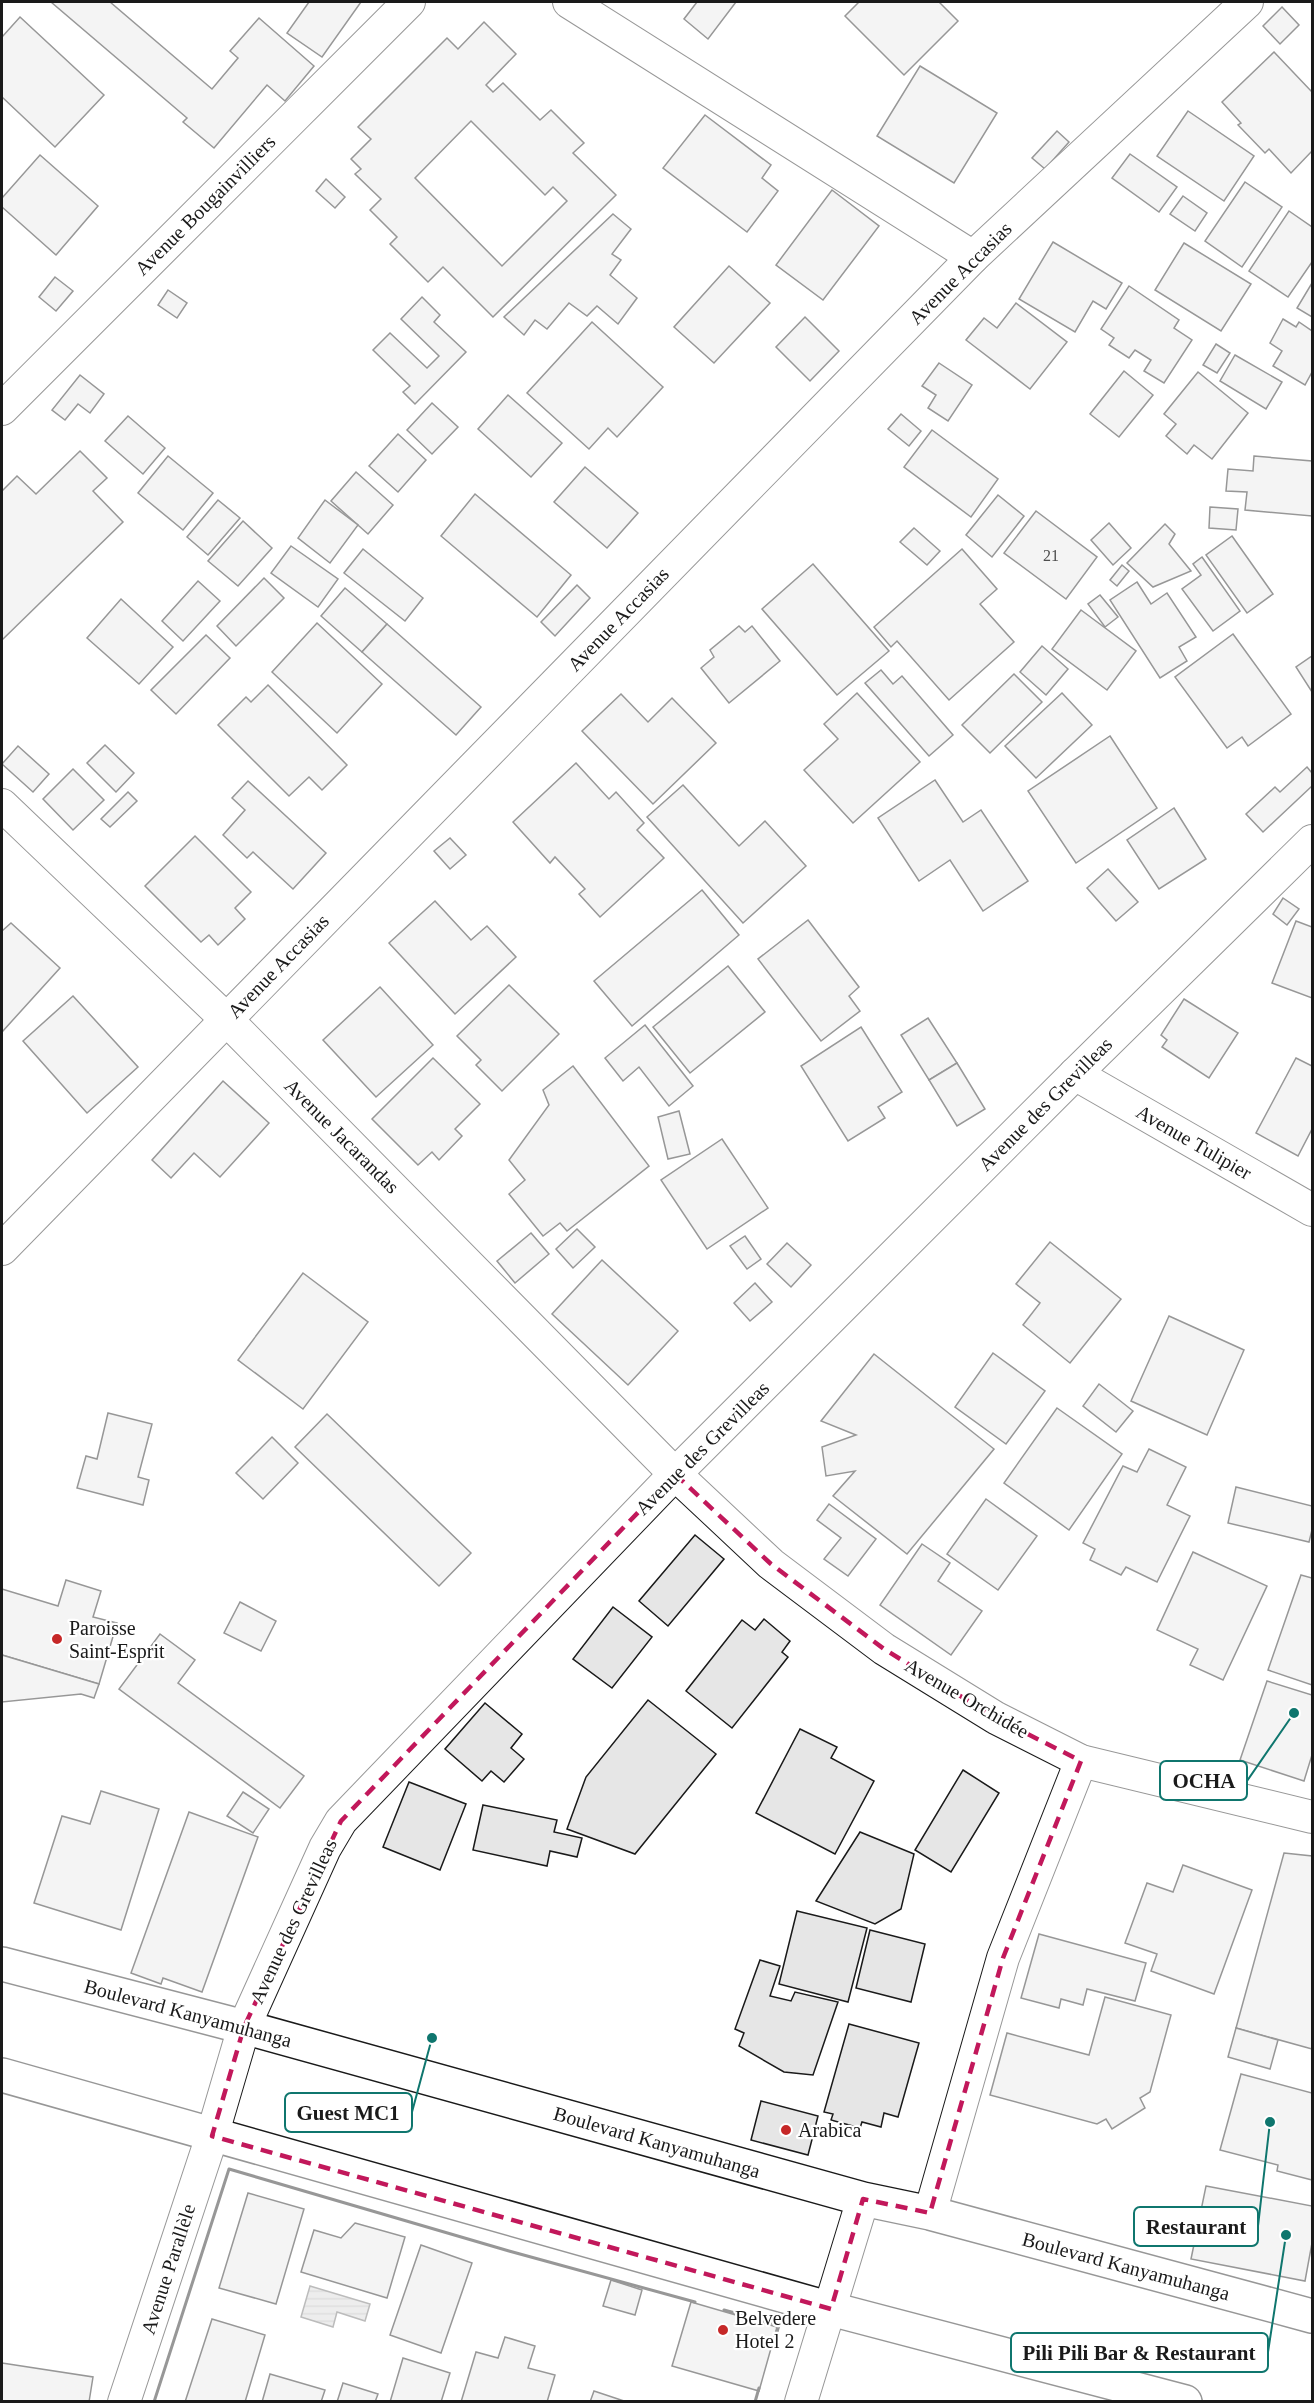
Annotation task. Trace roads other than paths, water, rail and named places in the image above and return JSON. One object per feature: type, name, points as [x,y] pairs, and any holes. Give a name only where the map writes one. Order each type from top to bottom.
[{"type":"main road","name":"Boulevard Kanyamuhanga","points":[[2,1964],[244,2027],[863,2199],[930,2213],[1312,2316]]},
{"type":"main road","points":[[2,2075],[831,2309],[1185,2402]]},
{"type":"street","name":"Avenue Bougainvilliers","points":[[2,409],[409,2]]},
{"type":"street","points":[[568,2],[973,257]]},
{"type":"street","name":"Avenue Accasias","points":[[2,1249],[973,257],[1247,2]]},
{"type":"street","name":"Avenue Jacarandas","points":[[2,805],[226,1019],[675,1474]]},
{"type":"street","name":"Avenue des Grevilleas","points":[[212,2136],[244,2027],[325,1848],[341,1821],[675,1474],[1312,841]]},
{"type":"street","name":"Avenue Tulipier","points":[[1075,1074],[1312,1210]]},
{"type":"street","name":"Avenue Orchidée","points":[[675,1474],[771,1564],[884,1649],[996,1718],[1081,1761],[1312,1817]]},
{"type":"street","points":[[930,2213],[1003,1958],[1081,1761]]},
{"type":"street","name":"Avenue Parallèle","points":[[124,2402],[212,2136]]},
{"type":"street","points":[[801,2402],[863,2199]]},
{"type":"place","name":"Paroisse Saint-Esprit","points":[[57,1639]]},
{"type":"place","name":"OCHA","points":[[1294,1713]]},
{"type":"place","name":"Guest MC1","points":[[432,2038]]},
{"type":"place","name":"Restaurant","points":[[1270,2122]]},
{"type":"place","name":"Arabica","points":[[786,2130]]},
{"type":"place","name":"Pili Pili Bar & Restaurant","points":[[1286,2235]]},
{"type":"place","name":"Belvedere Hotel 2","points":[[723,2330]]}]
